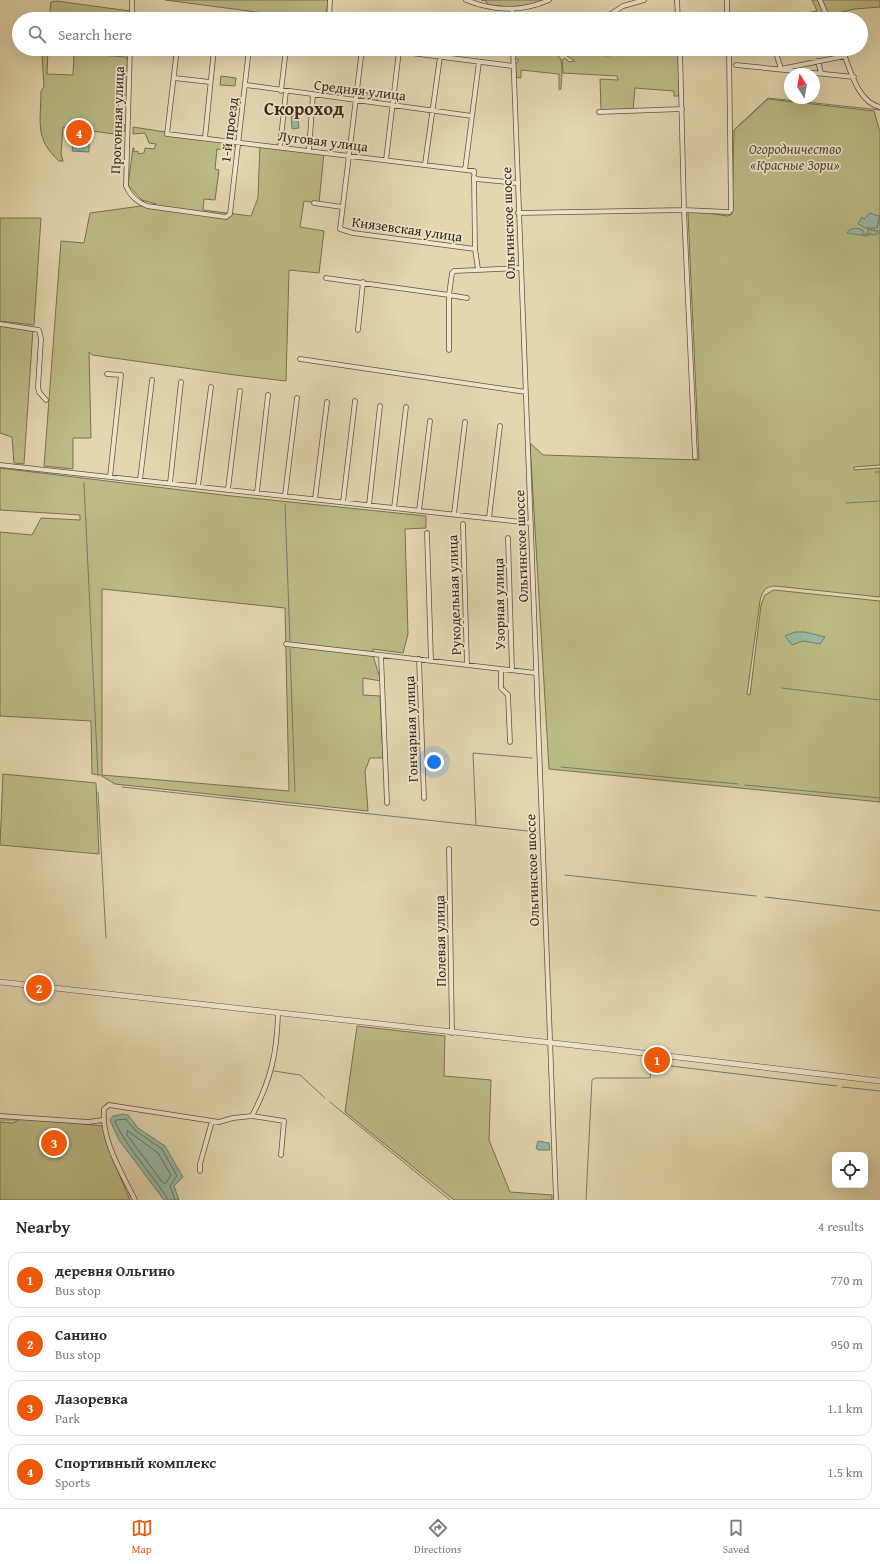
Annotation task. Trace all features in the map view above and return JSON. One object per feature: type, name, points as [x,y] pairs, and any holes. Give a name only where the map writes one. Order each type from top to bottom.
[{"type":"street","points":[[132,0],[132,12]]},
{"type":"street","points":[[329,12],[330,0]]},
{"type":"street","points":[[466,0],[512,10],[549,0]]},
{"type":"street","points":[[614,12],[623,6],[644,0]]},
{"type":"street","points":[[677,0],[678,12]]},
{"type":"street","points":[[727,0],[727,12]]},
{"type":"street","points":[[820,0],[825,12]]},
{"type":"street","name":"Прогонная улица","points":[[130,56],[126,186],[128,191],[139,203],[147,206],[226,216],[230,214]]},
{"type":"street","points":[[176,56],[174,78],[210,82]]},
{"type":"street","points":[[205,138],[213,56]]},
{"type":"street","name":"1-й проезд","points":[[230,214],[248,56]]},
{"type":"street","points":[[280,147],[286,56]]},
{"type":"street","points":[[314,203],[342,207],[361,56]]},
{"type":"street","points":[[386,160],[394,106],[399,56]]},
{"type":"street","points":[[432,56],[513,66]]},
{"type":"street","name":"Ольгинское шоссе","points":[[513,56],[556,1200]]},
{"type":"street","points":[[680,56],[684,210],[695,457]]},
{"type":"street","points":[[518,213],[684,210],[726,213],[731,210],[729,56]]},
{"type":"street","points":[[777,56],[781,69]]},
{"type":"street","points":[[781,69],[845,56],[865,99],[872,105],[880,107]]},
{"type":"street","points":[[425,164],[440,57]]},
{"type":"street","points":[[818,61],[821,74]]},
{"type":"street","points":[[464,170],[479,62]]},
{"type":"street","points":[[736,65],[854,77]]},
{"type":"street","name":"Луговая улица","points":[[174,78],[167,134],[425,164],[474,171],[476,179],[517,184]]},
{"type":"street","name":"Средняя улица","points":[[246,85],[472,116]]},
{"type":"street","points":[[309,150],[313,95]]},
{"type":"street","points":[[599,112],[682,109]]},
{"type":"street","points":[[474,175],[475,249],[478,269]]},
{"type":"street","name":"Князевская улица","points":[[342,207],[340,226],[342,231],[353,234],[475,249]]},
{"type":"street","points":[[449,350],[449,294],[452,273],[454,271],[478,269],[518,270],[520,268]]},
{"type":"street","points":[[326,278],[449,294],[467,298]]},
{"type":"street","points":[[358,330],[363,282]]},
{"type":"street","points":[[0,324],[39,330],[42,340],[38,387],[46,400]]},
{"type":"street","points":[[300,359],[526,392]]},
{"type":"street","points":[[107,374],[121,375],[110,477]]},
{"type":"street","points":[[140,480],[152,380]]},
{"type":"street","points":[[170,483],[182,382]]},
{"type":"street","points":[[198,486],[211,387]]},
{"type":"street","points":[[228,489],[240,391]]},
{"type":"street","points":[[257,492],[268,395]]},
{"type":"street","points":[[285,495],[297,398]]},
{"type":"street","points":[[343,502],[355,401]]},
{"type":"street","points":[[315,499],[326,402]]},
{"type":"street","points":[[369,505],[380,406]]},
{"type":"street","points":[[394,508],[406,407]]},
{"type":"street","points":[[420,511],[430,421]]},
{"type":"street","points":[[454,514],[465,422]]},
{"type":"street","points":[[489,518],[500,426]]},
{"type":"street","points":[[0,465],[531,523]]},
{"type":"street","name":"Рукодельная улица","points":[[463,524],[468,665]]},
{"type":"street","points":[[426,533],[431,661]]},
{"type":"street","name":"Узорная улица","points":[[508,538],[512,670]]},
{"type":"street","points":[[286,644],[536,673]]},
{"type":"street","points":[[381,655],[388,802]]},
{"type":"street","name":"Гончарная улица","points":[[419,659],[424,798]]},
{"type":"street","points":[[501,669],[501,688],[508,695],[510,742]]},
{"type":"street","name":"Полевая улица","points":[[449,849],[452,1033]]},
{"type":"street","points":[[0,982],[880,1081]]},
{"type":"street","points":[[252,1116],[273,1067],[278,1030],[278,1013]]},
{"type":"street","points":[[135,1200],[118,1165],[103,1120],[104,1109],[108,1106],[219,1122],[233,1118],[252,1116],[284,1121],[281,1155]]},
{"type":"street","points":[[0,1116],[88,1122],[103,1120]]},
{"type":"street","points":[[200,1171],[200,1164],[212,1121]]},
{"type":"green space","points":[[165,0],[328,0],[327,12],[256,12]]},
{"type":"green space","points":[[481,0],[543,0],[529,5],[509,7],[488,5],[486,1]]},
{"type":"green space","points":[[812,0],[880,0],[880,7],[855,9],[842,12],[812,12],[817,11]]},
{"type":"green space","points":[[56,1],[130,11],[50,12],[51,2]]},
{"type":"green space","points":[[42,56],[48,56],[47,74],[73,75],[74,56],[126,57],[128,62],[128,95],[119,95],[118,101],[120,122],[125,125],[125,131],[114,134],[63,127],[61,154],[63,161],[59,161],[51,153],[42,137],[40,121],[41,91],[44,87]]},
{"type":"green space","points":[[515,56],[558,56],[562,65],[561,89],[559,90],[559,74],[521,70],[521,78],[515,77],[515,65],[519,60],[515,58]]},
{"type":"green space","points":[[567,56],[679,56],[680,96],[674,96],[674,91],[635,88],[633,110],[601,110],[600,79],[618,80],[617,76],[563,73],[562,60],[565,58],[569,62],[575,61]]},
{"type":"green space","points":[[221,76],[236,78],[235,86],[220,85]]},
{"type":"green space","points":[[361,92],[377,94],[377,101],[360,99]]},
{"type":"green space","name":"Огородничество «Красные Зори»","points":[[768,99],[784,101],[784,104],[812,104],[874,111],[880,132],[880,465],[854,467],[854,470],[880,468],[880,597],[775,586],[766,588],[760,601],[747,694],[750,695],[761,605],[765,595],[774,590],[880,601],[880,802],[549,769],[530,443],[543,455],[699,460],[688,213],[691,211],[728,216],[732,214],[734,130]]},
{"type":"green space","points":[[133,127],[237,143],[238,147],[228,145],[228,150],[217,149],[215,169],[219,170],[215,200],[204,199],[203,210],[251,216],[258,198],[260,145],[324,153],[319,203],[304,201],[300,227],[324,231],[319,273],[289,270],[286,381],[92,355],[89,352],[91,438],[73,438],[73,469],[44,466],[61,241],[84,243],[90,213],[156,204],[142,200],[128,185],[133,148],[134,152],[138,151],[138,154],[144,153],[145,148],[154,149],[156,144],[149,143],[145,133],[133,134]]},
{"type":"green space","points":[[0,218],[41,218],[34,325],[0,321]]},
{"type":"green space","points":[[0,326],[33,329],[24,464],[14,463],[12,437],[0,433]]},
{"type":"green space","points":[[0,468],[222,495],[426,516],[426,528],[405,529],[408,634],[403,653],[373,649],[373,656],[381,681],[363,678],[363,695],[380,696],[383,758],[370,758],[365,771],[368,811],[115,784],[100,775],[92,774],[91,721],[0,716],[0,532],[32,535],[41,518],[80,520],[80,515],[0,510]],"holes":[[[102,589],[285,608],[289,791],[102,775]]]},
{"type":"green space","points":[[3,774],[96,783],[99,854],[0,845]]},
{"type":"green space","points":[[357,1026],[445,1036],[444,1076],[491,1080],[489,1140],[510,1192],[552,1195],[552,1200],[454,1200],[345,1112]]},
{"type":"green space","points":[[23,1118],[103,1126],[113,1160],[130,1200],[0,1200],[0,1122],[13,1123]]},
{"type":"water","points":[[297,112],[299,128],[292,129],[291,113]]},
{"type":"water","points":[[73,142],[89,144],[89,152],[72,151]]},
{"type":"water","points":[[870,213],[878,216],[880,215],[877,228],[865,228],[858,224],[862,217],[864,219]]},
{"type":"water","points":[[856,228],[863,230],[863,234],[868,234],[868,229],[878,231],[879,233],[867,236],[847,233],[849,230]]},
{"type":"water","points":[[795,632],[805,632],[825,637],[820,644],[803,641],[792,645],[785,636]]},
{"type":"water","points":[[123,1114],[128,1115],[138,1128],[165,1146],[183,1177],[174,1186],[179,1200],[164,1200],[119,1140],[110,1120],[113,1116]]},
{"type":"water","points":[[538,1141],[549,1143],[550,1150],[538,1150],[536,1148]]},
{"type":"waterway","points":[[675,0],[676,12]]},
{"type":"waterway","points":[[734,130],[768,98],[880,110]]},
{"type":"waterway","points":[[875,472],[880,472]]},
{"type":"waterway","points":[[84,483],[98,776]]},
{"type":"waterway","points":[[846,503],[880,501]]},
{"type":"waterway","points":[[285,504],[290,641]]},
{"type":"waterway","points":[[290,649],[295,792]]},
{"type":"waterway","points":[[782,688],[880,700]]},
{"type":"waterway","points":[[476,825],[473,753],[532,758]]},
{"type":"waterway","points":[[561,767],[738,784]]},
{"type":"waterway","points":[[745,785],[880,798]]},
{"type":"waterway","points":[[122,787],[537,832]]},
{"type":"waterway","points":[[98,792],[106,938]]},
{"type":"waterway","points":[[565,875],[756,896]]},
{"type":"waterway","points":[[765,897],[880,911]]},
{"type":"waterway","points":[[586,1200],[592,1080],[595,1078],[650,1078],[652,1064]]},
{"type":"waterway","points":[[654,1064],[837,1086]]},
{"type":"waterway","points":[[274,1071],[300,1075],[325,1098]]},
{"type":"waterway","points":[[842,1087],[880,1091]]},
{"type":"waterway","points":[[330,1102],[450,1200]]},
{"type":"waterway","points":[[0,1120],[17,1120]]},
{"type":"place","name":"Спортивный комплекс","points":[[79,133]]},
{"type":"place","name":"Санино","points":[[39,988]]},
{"type":"place","name":"деревня Ольгино","points":[[657,1060]]},
{"type":"place","name":"Лазоревка","points":[[54,1143]]},
{"type":"district","name":"Скороход","points":[[304,108]]}]
